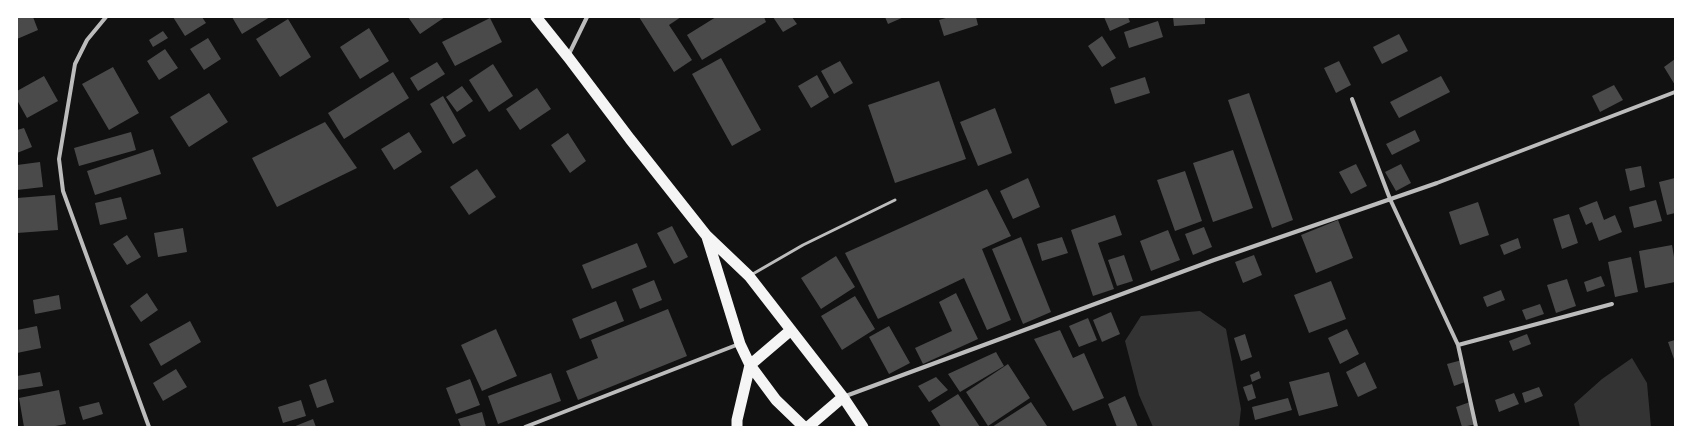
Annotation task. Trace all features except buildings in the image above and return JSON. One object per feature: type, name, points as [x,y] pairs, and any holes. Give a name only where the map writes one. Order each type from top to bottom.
[{"type":"highway","points":[[536,17],[706,235],[749,276],[843,397],[863,427]]},
{"type":"highway","points":[[706,235],[740,344],[750,365],[776,400],[804,427]]},
{"type":"highway","points":[[737,427],[737,420],[750,365],[791,330]]},
{"type":"highway","points":[[808,427],[843,397]]},
{"type":"street","points":[[106,17],[87,40],[74,64],[59,160],[63,191],[149,427]]},
{"type":"street","points":[[568,57],[587,17]]},
{"type":"street","points":[[843,397],[1214,260],[1437,183],[1675,92]]},
{"type":"street","points":[[1352,99],[1390,200],[1458,345],[1476,427]]},
{"type":"street","points":[[1458,345],[1612,304]]},
{"type":"street","points":[[525,427],[740,344]]},
{"type":"lane","points":[[749,276],[803,245],[895,200]]},
{"type":"shaded area","points":[[1200,311],[1226,329],[1241,409],[1239,427],[1153,427],[1139,395],[1125,341],[1141,316]]},
{"type":"shaded area","points":[[1632,358],[1647,383],[1651,427],[1580,427],[1574,404],[1602,379]]}]
